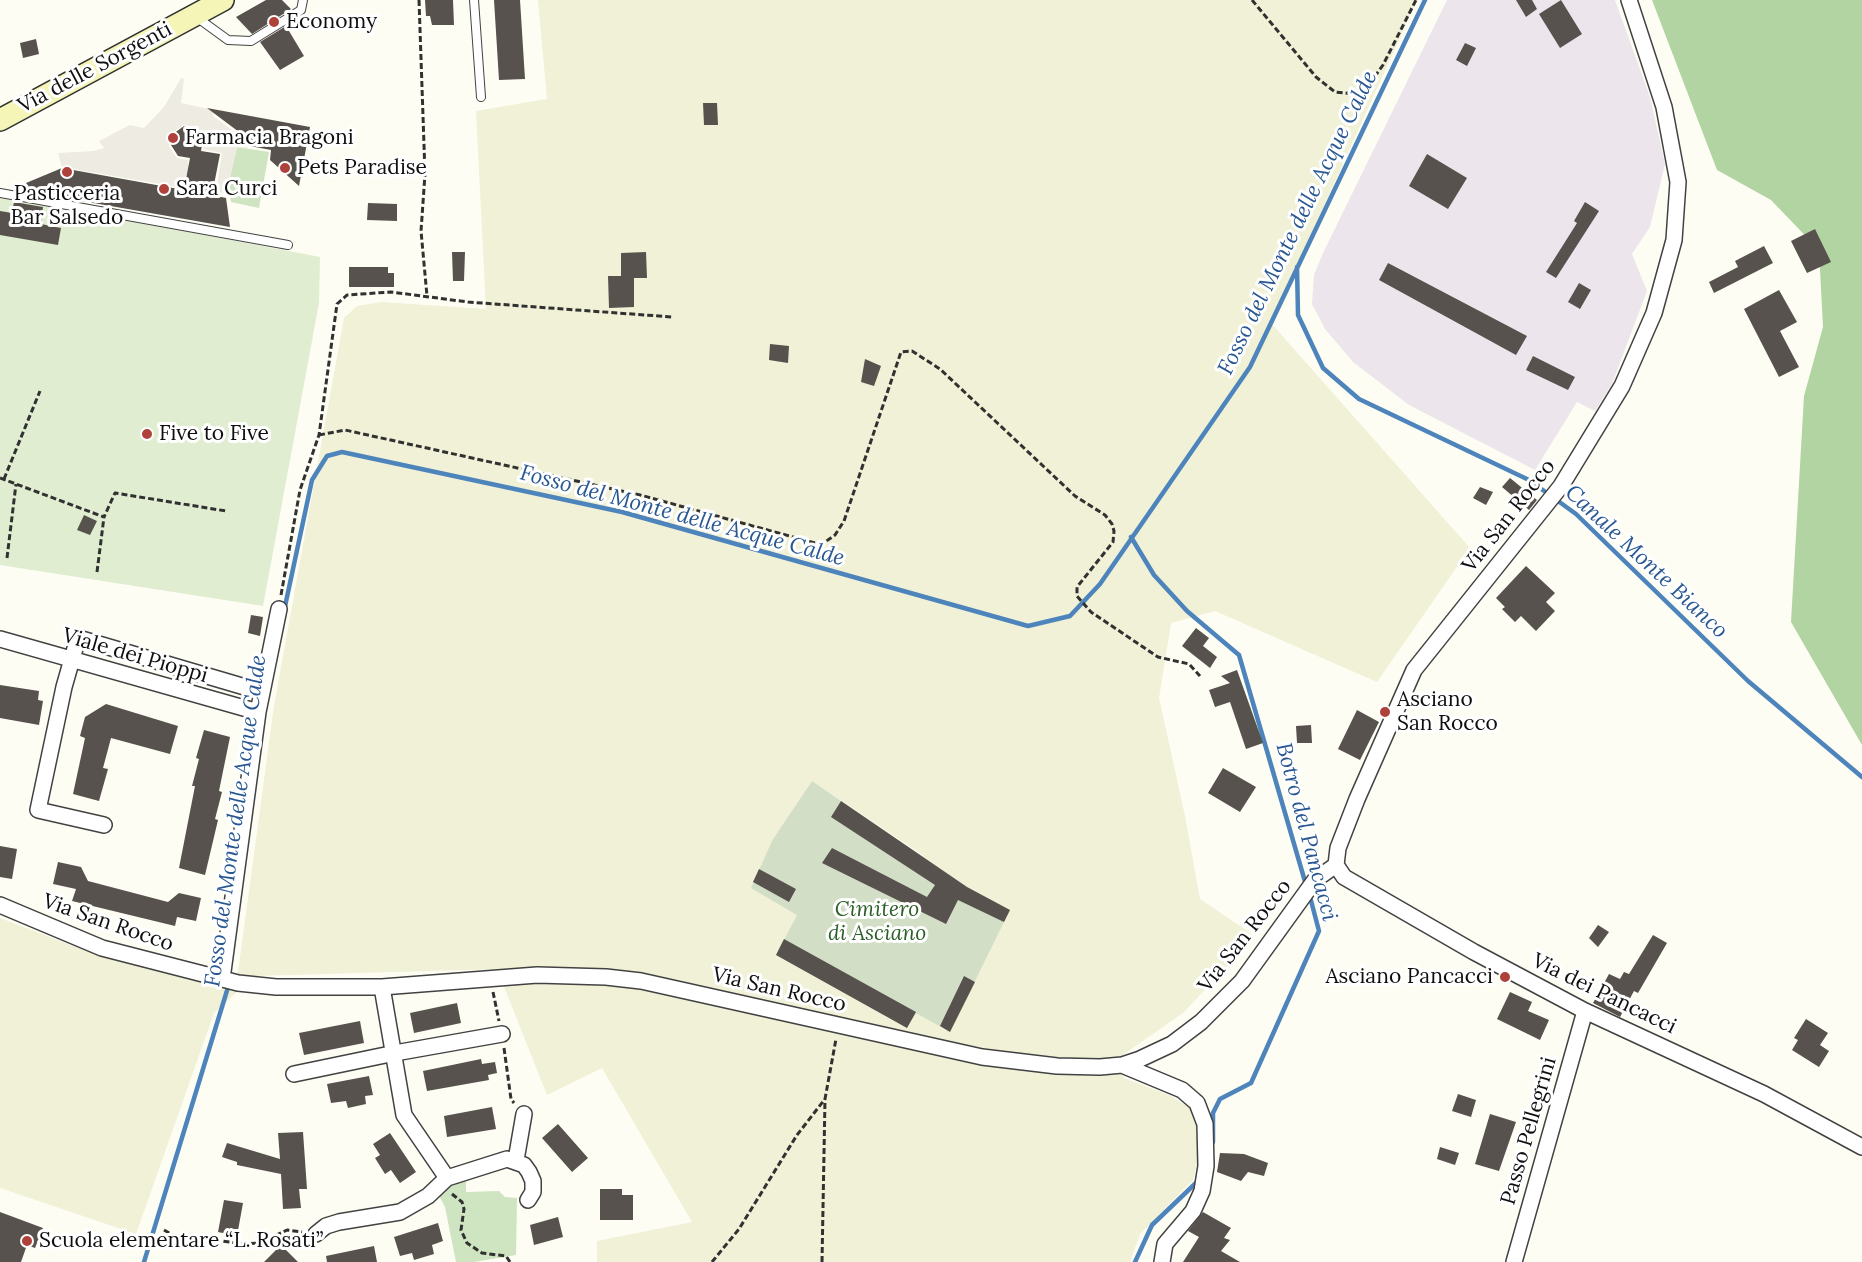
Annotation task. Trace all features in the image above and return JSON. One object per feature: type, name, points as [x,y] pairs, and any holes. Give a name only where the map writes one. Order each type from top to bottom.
[{"type":"main road","name":"Via delle Sorgenti","points":[[0,120],[223,0]]},
{"type":"street","name":"Via San Rocco","points":[[0,905],[102,948],[228,981],[276,987],[382,987],[537,975],[606,977],[641,981],[982,1057],[1080,1067],[1122,1065],[1172,1044],[1214,1011],[1248,973],[1316,880],[1336,865],[1338,848],[1353,809],[1414,670],[1561,486],[1591,440],[1635,360],[1668,266],[1677,219],[1678,182],[1670,131],[1640,27],[1629,0]]},
{"type":"street","points":[[228,981],[258,712],[279,609]]},
{"type":"street","points":[[104,825],[38,810],[78,638],[262,692]]},
{"type":"street","name":"Viale dei Pioppi","points":[[0,639],[258,712]]},
{"type":"street","name":"Via dei Pancacci","points":[[1336,865],[1344,877],[1585,1011],[1711,1068],[1862,1147]]},
{"type":"street","points":[[382,987],[404,1115],[444,1181]]},
{"type":"street","name":"Passo Pellegrini","points":[[1514,1262],[1585,1011]]},
{"type":"street","points":[[294,1074],[502,1034]]},
{"type":"street","points":[[1122,1065],[1182,1090],[1197,1103],[1205,1124],[1206,1166],[1202,1191],[1193,1211],[1165,1244],[1162,1262]]},
{"type":"street","points":[[516,1160],[524,1114]]},
{"type":"street","points":[[316,1234],[326,1226],[339,1222],[400,1212],[428,1196],[444,1181],[500,1160],[516,1160],[524,1165],[533,1181],[528,1200]]},
{"type":"lane","points":[[194,15],[228,40],[251,41],[301,10],[303,0]]},
{"type":"lane","points":[[474,0],[481,97]]},
{"type":"lane","points":[[0,193],[288,245]]},
{"type":"path","points":[[419,0],[425,174],[421,231],[428,296]]},
{"type":"path","points":[[1252,0],[1316,77],[1335,92],[1354,94],[1368,86],[1383,64],[1416,0]]},
{"type":"path","points":[[279,609],[300,490],[319,435],[337,304],[347,295],[391,292],[672,317]]},
{"type":"path","points":[[319,435],[345,430],[356,432],[640,495],[816,543],[835,535],[844,520],[901,352],[912,351],[940,369],[1075,496],[1105,515],[1112,524],[1113,542],[1077,587],[1077,596],[1088,608],[1158,657],[1189,664],[1200,676]]},
{"type":"path","points":[[40,391],[2,478],[104,517]]},
{"type":"path","points":[[7,558],[16,484]]},
{"type":"path","points":[[98,572],[104,517],[115,493],[226,511]]},
{"type":"path","points":[[496,1007],[511,1099],[524,1114]]},
{"type":"path","points":[[822,1262],[825,1099],[839,1025]]},
{"type":"path","points":[[712,1262],[740,1229],[797,1135],[825,1099]]},
{"type":"path","points":[[444,1181],[462,1202],[464,1216],[461,1230],[467,1243],[482,1253],[506,1256],[510,1262]]},
{"type":"path","points":[[164,1230],[186,1242],[208,1239],[243,1244],[259,1243],[287,1230],[316,1234]]},
{"type":"shaded area","points":[[1447,0],[1615,0],[1650,97],[1665,164],[1650,227],[1632,254],[1647,291],[1612,384],[1595,411],[1577,402],[1535,470],[1409,405],[1353,362],[1325,329],[1312,304],[1314,275],[1323,253]]},
{"type":"shaded area","points":[[181,78],[184,79],[181,103],[214,110],[213,116],[248,142],[247,148],[237,147],[228,185],[229,194],[216,191],[222,153],[203,149],[205,139],[197,127],[183,125],[171,134],[169,146],[177,158],[188,160],[188,165],[202,168],[200,178],[186,175],[183,188],[62,167],[58,153],[94,151],[104,148],[99,141],[130,125],[144,128],[164,107]]},
{"type":"green space","points":[[538,0],[1417,0],[1271,323],[1470,548],[1377,682],[1215,611],[1171,623],[1159,698],[1185,816],[1200,899],[1252,934],[1231,962],[1183,1013],[1117,1059],[1124,1078],[1171,1096],[1189,1107],[1196,1123],[1199,1155],[1193,1180],[1140,1234],[1130,1262],[597,1262],[597,1241],[692,1222],[602,1068],[547,1095],[497,969],[255,976],[214,1013],[136,1234],[0,1188],[0,918],[102,957],[236,987],[274,706],[344,318],[357,306],[381,302],[486,309],[476,111],[547,99]],"holes":[[[812,781],[924,856],[922,858],[967,887],[1010,910],[950,1032],[916,1012],[908,1027],[776,955],[797,915],[773,839]]]},
{"type":"green space","points":[[1652,0],[1862,0],[1862,745],[1791,622],[1804,396],[1823,327],[1819,250],[1771,200],[1717,170]]},
{"type":"green space","points":[[237,147],[269,152],[259,208],[231,202],[228,185]]},
{"type":"green space","name":"Five to Five","points":[[0,196],[320,257],[319,303],[263,606],[0,565]]},
{"type":"green space","name":"Cimitero di Asciano","points":[[812,781],[967,887],[1010,910],[950,1032],[916,1013],[907,1028],[776,955],[797,915],[751,888],[773,839]]},
{"type":"green space","points":[[466,1180],[466,1192],[499,1191],[505,1197],[517,1198],[516,1255],[474,1262],[456,1262],[445,1207],[439,1196],[448,1187]]},
{"type":"building","points":[[266,0],[282,0],[291,9],[252,34],[236,17]]},
{"type":"building","points":[[425,0],[453,0],[454,25],[432,25],[430,16],[426,16]]},
{"type":"building","points":[[494,0],[520,0],[525,79],[499,80]]},
{"type":"building","points":[[1516,0],[1532,0],[1537,9],[1526,17]]},
{"type":"building","points":[[1561,0],[1582,34],[1560,48],[1539,14]]},
{"type":"building","points":[[286,26],[304,56],[280,70],[260,42]]},
{"type":"building","points":[[36,39],[39,54],[23,58],[20,43]]},
{"type":"building","points":[[1465,43],[1476,48],[1467,66],[1456,60]]},
{"type":"building","points":[[703,103],[717,103],[718,125],[704,125]]},
{"type":"building","points":[[207,108],[310,127],[299,186],[270,160],[271,150],[250,146],[251,141]]},
{"type":"building","points":[[184,126],[196,128],[203,139],[201,151],[220,154],[212,195],[226,198],[230,227],[31,192],[26,183],[62,168],[184,190],[190,158],[178,156],[171,145],[173,134]]},
{"type":"building","points":[[1427,154],[1467,178],[1448,209],[1409,186]]},
{"type":"building","points":[[14,202],[43,207],[41,224],[61,228],[58,245],[0,235],[0,211],[12,213]]},
{"type":"building","points":[[1585,202],[1599,211],[1556,278],[1546,272],[1577,223],[1574,221]]},
{"type":"building","points":[[368,203],[397,204],[397,221],[367,220]]},
{"type":"building","points":[[1815,229],[1831,262],[1807,273],[1791,241]]},
{"type":"building","points":[[1764,246],[1773,263],[1714,293],[1709,282],[1738,267],[1735,261]]},
{"type":"building","points":[[452,252],[465,252],[464,281],[453,281]]},
{"type":"building","points":[[646,252],[647,278],[634,278],[634,307],[609,308],[608,276],[621,276],[621,253]]},
{"type":"building","points":[[1388,263],[1527,336],[1516,355],[1379,280]]},
{"type":"building","points":[[349,267],[388,267],[388,273],[394,273],[394,287],[349,287]]},
{"type":"building","points":[[1579,283],[1591,290],[1580,309],[1568,302]]},
{"type":"building","points":[[1779,290],[1797,322],[1780,331],[1799,367],[1779,377],[1744,309]]},
{"type":"building","points":[[770,344],[789,346],[788,363],[769,360]]},
{"type":"building","points":[[1533,356],[1575,377],[1568,390],[1526,370]]},
{"type":"building","points":[[865,359],[881,366],[874,386],[861,382]]},
{"type":"building","points":[[1510,478],[1537,500],[1529,510],[1502,487]]},
{"type":"building","points":[[1480,487],[1493,492],[1486,505],[1473,498]]},
{"type":"building","points":[[84,515],[97,521],[90,535],[77,530]]},
{"type":"building","points":[[1526,566],[1555,593],[1546,602],[1555,611],[1536,631],[1521,616],[1515,622],[1502,609],[1505,607],[1496,598]]},
{"type":"building","points":[[251,615],[263,617],[260,636],[248,633]]},
{"type":"building","points":[[1196,628],[1209,638],[1203,646],[1217,657],[1210,668],[1182,646]]},
{"type":"building","points":[[1237,670],[1263,743],[1246,749],[1230,702],[1215,707],[1209,690],[1230,683],[1221,676]]},
{"type":"building","points":[[0,685],[39,691],[38,700],[43,701],[39,725],[0,718]]},
{"type":"building","points":[[106,704],[178,726],[170,754],[111,738],[103,768],[108,769],[99,801],[73,794],[85,738],[80,736],[85,717]]},
{"type":"building","points":[[1357,710],[1379,722],[1360,760],[1338,749]]},
{"type":"building","points":[[1311,725],[1312,743],[1297,743],[1296,726]]},
{"type":"building","points":[[204,730],[230,737],[219,791],[222,792],[215,819],[218,820],[205,875],[179,868],[195,786],[192,786],[199,759],[196,758]]},
{"type":"building","points":[[1223,768],[1256,787],[1240,812],[1208,793]]},
{"type":"building","points":[[841,801],[967,887],[1010,910],[1004,922],[958,900],[946,924],[822,863],[832,848],[927,897],[935,885],[831,817]]},
{"type":"building","points":[[0,846],[17,849],[12,879],[0,877]]},
{"type":"building","points":[[58,862],[81,867],[88,881],[168,902],[179,893],[201,898],[196,921],[177,917],[175,926],[72,901],[76,889],[53,884]]},
{"type":"building","points":[[759,869],[796,889],[789,902],[753,882]]},
{"type":"building","points":[[1598,925],[1609,932],[1598,947],[1589,938]]},
{"type":"building","points":[[1653,935],[1667,943],[1638,993],[1634,991],[1620,1017],[1593,1003],[1609,974],[1620,979],[1624,972],[1629,974]]},
{"type":"building","points":[[784,939],[916,1012],[907,1028],[776,955]]},
{"type":"building","points":[[964,976],[975,982],[950,1032],[940,1026]]},
{"type":"building","points":[[1510,992],[1532,1002],[1528,1011],[1549,1020],[1540,1040],[1497,1019]]},
{"type":"building","points":[[457,1003],[461,1023],[414,1033],[410,1013]]},
{"type":"building","points":[[1806,1019],[1828,1033],[1820,1045],[1829,1051],[1819,1067],[1792,1050],[1798,1040],[1794,1038]]},
{"type":"building","points":[[360,1021],[364,1043],[304,1055],[299,1033]]},
{"type":"building","points":[[481,1059],[482,1064],[495,1062],[497,1073],[488,1075],[489,1080],[427,1091],[423,1071]]},
{"type":"building","points":[[369,1076],[373,1095],[365,1096],[366,1104],[348,1108],[346,1101],[331,1103],[327,1084]]},
{"type":"building","points":[[1458,1094],[1476,1100],[1471,1117],[1452,1111]]},
{"type":"building","points":[[492,1107],[496,1129],[447,1137],[444,1116]]},
{"type":"building","points":[[1490,1114],[1516,1122],[1499,1171],[1475,1164]]},
{"type":"building","points":[[558,1124],[588,1158],[572,1172],[542,1138]]},
{"type":"building","points":[[303,1132],[307,1189],[299,1189],[301,1208],[283,1209],[281,1174],[237,1165],[237,1162],[222,1157],[227,1143],[280,1159],[278,1133]]},
{"type":"building","points":[[390,1133],[416,1172],[400,1183],[391,1170],[385,1174],[375,1158],[380,1155],[373,1144]]},
{"type":"building","points":[[1440,1147],[1459,1153],[1455,1165],[1437,1159]]},
{"type":"building","points":[[1220,1153],[1244,1154],[1268,1163],[1264,1176],[1248,1172],[1241,1181],[1217,1172]]},
{"type":"building","points":[[600,1189],[622,1189],[622,1195],[633,1195],[633,1220],[600,1220]]},
{"type":"building","points":[[224,1200],[243,1203],[237,1236],[218,1232]]},
{"type":"building","points":[[0,1212],[43,1228],[35,1248],[27,1245],[21,1262],[0,1262]]},
{"type":"building","points":[[1203,1212],[1231,1228],[1224,1238],[1230,1240],[1221,1251],[1240,1262],[1183,1262],[1199,1237],[1188,1231]]},
{"type":"building","points":[[558,1217],[563,1237],[534,1245],[530,1225]]},
{"type":"building","points":[[438,1223],[443,1241],[432,1245],[434,1254],[414,1260],[412,1253],[400,1256],[394,1237]]},
{"type":"building","points":[[281,1245],[298,1262],[264,1262]]},
{"type":"building","points":[[374,1246],[377,1262],[327,1262],[326,1256]]},
{"type":"waterway","name":"Fosso del Monte delle Acque Calde","points":[[284,611],[312,480],[327,456],[342,452],[622,512],[1028,626],[1070,616],[1100,584],[1250,367],[1425,0]]},
{"type":"waterway","name":"Canale Monte Bianco","points":[[1297,267],[1298,315],[1323,368],[1359,399],[1529,480],[1576,514],[1748,681],[1862,777]]},
{"type":"waterway","name":"Botro del Pancacci","points":[[1131,537],[1154,575],[1187,611],[1239,655],[1306,885]]},
{"type":"waterway","name":"Botro del Pancacci","points":[[1213,1142],[1213,1113],[1220,1099],[1251,1083],[1319,931],[1309,893]]},
{"type":"waterway","name":"Fosso del Monte delle Acque Calde","points":[[144,1262],[229,984]]},
{"type":"waterway","name":"Botro del Pancacci","points":[[1135,1262],[1152,1225],[1198,1181]]},
{"type":"place","name":"Economy","points":[[274,22]]},
{"type":"place","name":"Farmacia Bragoni","points":[[173,138]]},
{"type":"place","name":"Pets Paradise","points":[[285,168]]},
{"type":"place","name":"Pasticceria Bar Salsedo","points":[[67,172]]},
{"type":"place","name":"Sara Curci","points":[[164,189]]},
{"type":"place","name":"Five to Five","points":[[147,434]]},
{"type":"place","name":"Asciano San Rocco","points":[[1385,712]]},
{"type":"place","name":"Asciano Pancacci","points":[[1505,977]]},
{"type":"place","name":"Scuola elementare “L. Rosati”","points":[[27,1241]]}]
